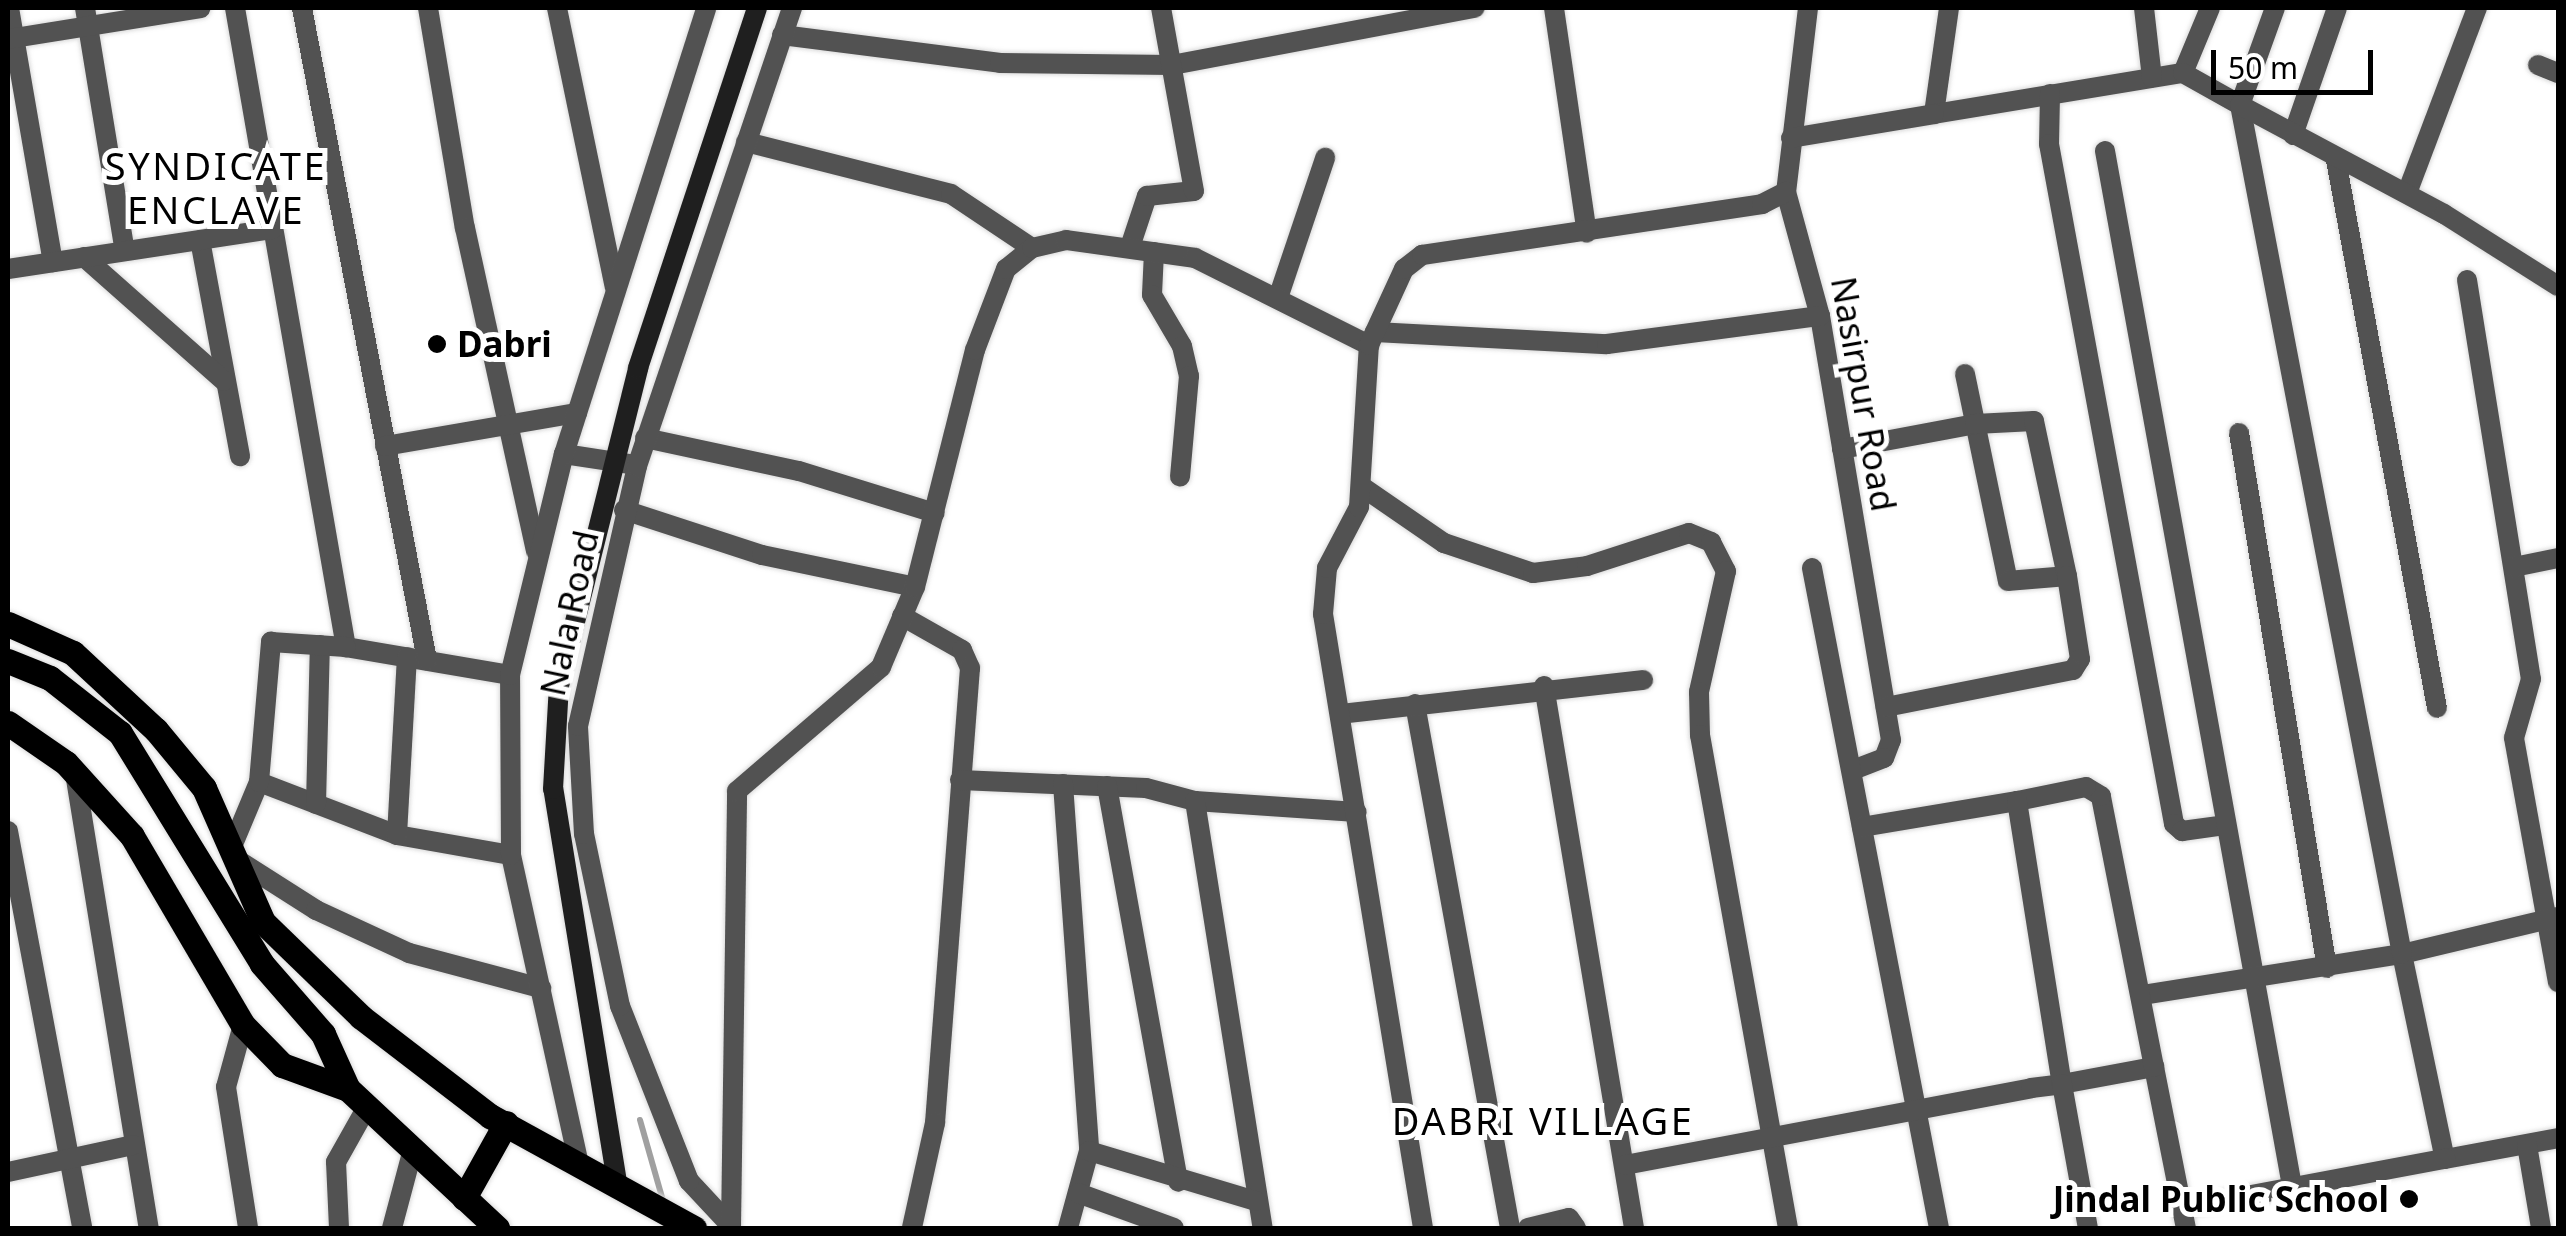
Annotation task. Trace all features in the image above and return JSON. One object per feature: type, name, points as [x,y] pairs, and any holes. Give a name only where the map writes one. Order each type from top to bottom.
[{"type":"main road","points":[[8,624],[73,653],[126,698],[204,788],[263,922],[436,1081],[694,1228]]},
{"type":"main road","points":[[8,661],[50,678],[120,733],[262,964],[323,1034],[348,1088]]},
{"type":"main road","points":[[8,723],[75,773],[132,836],[243,1025],[282,1065],[348,1088],[497,1228]]},
{"type":"main road","points":[[464,1198],[506,1124]]},
{"type":"street","points":[[9,8],[11,38],[54,262]]},
{"type":"street","points":[[11,38],[86,17],[201,8]]},
{"type":"street","points":[[235,8],[346,646]]},
{"type":"street","points":[[302,8],[386,446],[417,658],[397,835]]},
{"type":"street","points":[[428,8],[508,424],[538,558]]},
{"type":"street","points":[[557,8],[616,288]]},
{"type":"street","points":[[578,1160],[512,855],[510,674],[576,413],[706,8]]},
{"type":"street","points":[[623,1185],[552,757],[559,686],[613,459],[757,8]]},
{"type":"street","name":"Nala Road","points":[[731,1227],[690,1181],[627,1024],[584,834],[578,726],[637,466],[792,8]]},
{"type":"street","points":[[1130,246],[1147,196],[1194,191],[1161,8]]},
{"type":"street","points":[[782,36],[1000,63],[1172,65],[1476,8]]},
{"type":"street","points":[[1554,8],[1587,233]]},
{"type":"street","name":"Nasirpur Road","points":[[1808,8],[1786,192],[1820,316],[1891,751],[1853,770]]},
{"type":"street","points":[[1934,114],[1950,8]]},
{"type":"street","points":[[2144,8],[2152,78]]},
{"type":"street","points":[[2183,73],[2210,8]]},
{"type":"street","points":[[2275,8],[2240,105],[2402,954],[2446,1159]]},
{"type":"street","points":[[2293,135],[2337,8]]},
{"type":"street","points":[[2407,193],[2478,8]]},
{"type":"street","points":[[86,17],[124,251]]},
{"type":"street","points":[[2538,65],[2558,73]]},
{"type":"street","points":[[1790,138],[2183,73],[2336,160],[2407,193],[2558,286]]},
{"type":"street","points":[[2050,94],[2053,163],[2174,824],[2182,832],[2225,825]]},
{"type":"street","points":[[746,142],[952,194],[1032,248]]},
{"type":"street","points":[[2105,151],[2250,974],[2292,1186]]},
{"type":"street","points":[[1279,295],[1325,158]]},
{"type":"street","points":[[2336,160],[2437,708]]},
{"type":"street","points":[[1423,1228],[1322,593],[1355,523],[1372,338],[1404,268],[1422,255],[1762,204],[1786,192]]},
{"type":"street","points":[[8,269],[273,229]]},
{"type":"street","points":[[731,1227],[737,791],[867,685],[915,586],[975,350],[1006,268],[1032,248],[1096,239],[1222,266],[1279,295],[1342,337],[1607,344],[1820,316]]},
{"type":"street","points":[[200,240],[240,456]]},
{"type":"street","points":[[1154,252],[1152,295],[1182,346],[1189,376],[1180,477]]},
{"type":"street","points":[[84,257],[224,381]]},
{"type":"street","points":[[2467,280],[2531,678],[2514,738],[2553,918],[2558,982]]},
{"type":"street","points":[[1964,374],[2008,582],[2067,576]]},
{"type":"street","points":[[386,446],[576,413]]},
{"type":"street","points":[[1842,449],[1974,424],[2034,421],[2067,576],[2080,659],[2073,670],[1886,707]]},
{"type":"street","points":[[2239,433],[2327,968]]},
{"type":"street","points":[[646,438],[799,471],[935,513]]},
{"type":"street","points":[[564,454],[613,459],[637,466]]},
{"type":"street","points":[[1360,486],[1444,544],[1533,573],[1588,566],[1689,532],[1711,542],[1726,571],[1698,714],[1788,1228]]},
{"type":"street","points":[[624,510],[762,554],[915,586]]},
{"type":"street","points":[[2514,567],[2558,558]]},
{"type":"street","points":[[1812,568],[1939,1228]]},
{"type":"street","points":[[902,616],[968,657],[935,1123],[912,1228]]},
{"type":"street","points":[[510,674],[346,646],[271,642],[260,782],[234,854],[316,910],[409,953],[541,988]]},
{"type":"street","points":[[316,804],[320,645]]},
{"type":"street","points":[[1340,714],[1544,686],[1643,680]]},
{"type":"street","points":[[1544,686],[1634,1228]]},
{"type":"street","points":[[1416,704],[1510,1228]]},
{"type":"street","points":[[75,773],[149,1228]]},
{"type":"street","points":[[960,780],[1107,786],[1196,801],[1357,812]]},
{"type":"street","points":[[260,782],[397,835],[512,855]]},
{"type":"street","points":[[1062,784],[1089,1151],[1068,1228]]},
{"type":"street","points":[[1107,786],[1178,1182]]},
{"type":"street","points":[[1862,828],[2086,788],[2100,796],[2184,1218],[2292,1186],[2558,1138]]},
{"type":"street","points":[[2017,800],[2088,1228]]},
{"type":"street","points":[[1196,801],[1263,1228]]},
{"type":"street","points":[[8,831],[82,1228]]},
{"type":"street","points":[[2142,995],[2250,974],[2327,968],[2402,954],[2553,918]]},
{"type":"street","points":[[243,1025],[226,1087],[248,1228]]},
{"type":"street","points":[[1624,1166],[2154,1067]]},
{"type":"street","points":[[339,1228],[336,1162],[368,1106]]},
{"type":"street","points":[[8,1172],[133,1145]]},
{"type":"street","points":[[2526,1145],[2541,1228]]},
{"type":"street","points":[[392,1228],[413,1149]]},
{"type":"street","points":[[1089,1151],[1178,1182],[1256,1201]]},
{"type":"street","points":[[1078,1193],[1174,1228]]},
{"type":"street","points":[[1528,1228],[1570,1218],[1576,1228]]},
{"type":"waterway","points":[[640,1120],[663,1201]]},
{"type":"place","name":"Dabri","points":[[437,344]]},
{"type":"place","name":"Jindal Public School","points":[[2409,1199]]},
{"type":"district","name":"SYNDICATE ENCLAVE","points":[[216,188]]},
{"type":"district","name":"DABRI VILLAGE","points":[[1543,1121]]}]
